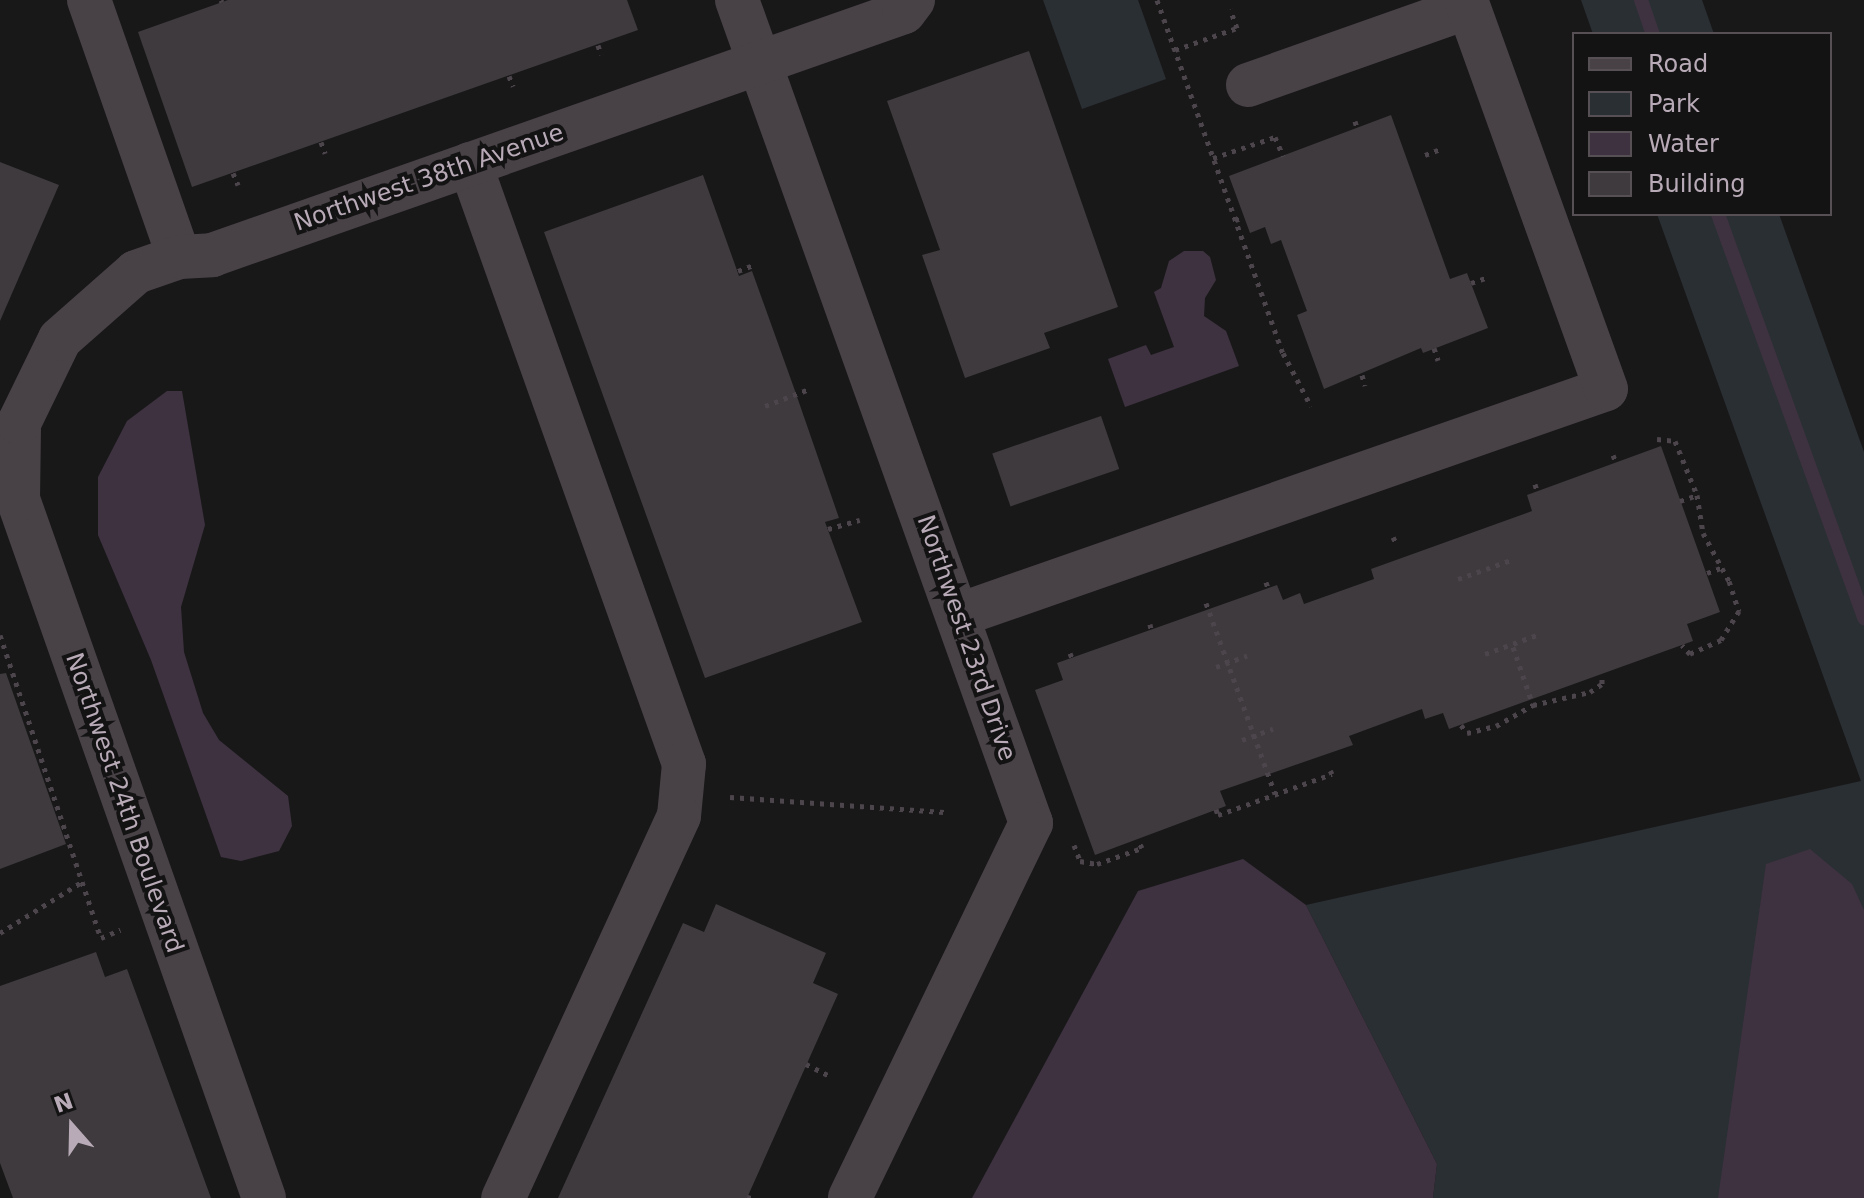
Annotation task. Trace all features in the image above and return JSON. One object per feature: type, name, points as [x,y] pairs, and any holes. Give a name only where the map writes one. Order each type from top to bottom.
[{"type":"lane","points":[[89,0],[179,257]]},
{"type":"lane","name":"Northwest 23rd Drive","points":[[737,0],[1031,823],[850,1198]]},
{"type":"lane","points":[[959,615],[1606,389],[1467,4],[1248,85]]},
{"type":"lane","name":"Northwest 38th Avenue","points":[[9,419],[60,339],[129,276],[179,257],[212,255],[909,6]]},
{"type":"lane","points":[[470,164],[684,764],[679,816],[503,1198]]},
{"type":"lane","name":"Northwest 24th Boulevard","points":[[9,419],[18,499],[264,1198]]},
{"type":"path","points":[[1157,0],[1283,353],[1311,406]]},
{"type":"path","points":[[1175,50],[1237,28],[1230,9]]},
{"type":"path","points":[[598,45],[601,55]]},
{"type":"path","points":[[509,76],[513,86]]},
{"type":"path","points":[[1213,158],[1275,137],[1283,156]]},
{"type":"path","points":[[321,142],[325,153]]},
{"type":"path","points":[[1425,155],[1443,148]]},
{"type":"path","points":[[233,173],[238,185]]},
{"type":"path","points":[[1235,220],[1244,217]]},
{"type":"path","points":[[738,271],[756,264]]},
{"type":"path","points":[[1471,283],[1488,277]]},
{"type":"path","points":[[1434,348],[1438,360]]},
{"type":"path","points":[[1283,353],[1290,351]]},
{"type":"path","points":[[1362,375],[1365,386]]},
{"type":"path","points":[[765,406],[807,390]]},
{"type":"path","points":[[1657,439],[1675,441],[1697,495],[1703,533],[1737,601],[1734,626],[1702,650],[1690,654],[1682,645]]},
{"type":"path","points":[[1613,455],[1616,462]]},
{"type":"path","points":[[1680,501],[1697,495]]},
{"type":"path","points":[[828,529],[860,520]]},
{"type":"path","points":[[1458,579],[1511,560]]},
{"type":"path","points":[[1707,573],[1721,568]]},
{"type":"path","points":[[1206,603],[1275,794]]},
{"type":"path","points":[[0,635],[101,938],[121,929]]},
{"type":"path","points":[[1485,654],[1537,635]]},
{"type":"path","points":[[1513,647],[1533,705]]},
{"type":"path","points":[[1216,667],[1247,656]]},
{"type":"path","points":[[1461,725],[1467,733],[1480,731],[1533,705],[1590,692],[1602,684],[1602,675]]},
{"type":"path","points":[[1242,740],[1273,729]]},
{"type":"path","points":[[1216,809],[1218,815],[1332,774],[1330,770]]},
{"type":"path","points":[[725,797],[947,812]]},
{"type":"path","points":[[1070,834],[1080,861],[1097,864],[1142,848],[1138,840]]},
{"type":"path","points":[[0,933],[82,882]]},
{"type":"path","points":[[806,1064],[828,1075]]},
{"type":"green space","points":[[1043,0],[1138,0],[1166,79],[1082,109]]},
{"type":"green space","points":[[1581,0],[1702,0],[1713,32],[1592,32]]},
{"type":"green space","points":[[1658,216],[1780,216],[1864,452],[1864,1198],[1433,1198],[1437,1164],[1306,905],[1861,781]]},
{"type":"water","points":[[1184,251],[1203,251],[1210,257],[1216,280],[1205,298],[1204,316],[1226,331],[1239,366],[1125,407],[1108,359],[1146,345],[1151,355],[1174,347],[1154,292],[1161,288],[1169,261]]},
{"type":"water","points":[[167,391],[182,391],[205,525],[181,607],[184,652],[203,713],[219,740],[288,796],[292,826],[279,851],[241,861],[221,857],[151,660],[98,535],[98,477],[127,421]]},
{"type":"water","points":[[1810,849],[1852,884],[1864,910],[1864,1198],[1718,1198],[1766,864]]},
{"type":"water","points":[[1243,859],[1306,905],[1437,1164],[1433,1198],[972,1198],[1138,891]]},
{"type":"building","points":[[228,0],[627,0],[638,30],[192,187],[138,32]]},
{"type":"building","points":[[1029,51],[1118,307],[1044,333],[1050,348],[965,378],[922,255],[940,250],[887,101]]},
{"type":"building","points":[[1391,115],[1450,279],[1467,273],[1488,328],[1423,353],[1421,348],[1324,389],[1297,315],[1307,311],[1281,240],[1271,244],[1265,227],[1250,233],[1229,176]]},
{"type":"building","points":[[0,162],[59,185],[0,321]]},
{"type":"building","points":[[703,175],[739,276],[752,271],[794,388],[839,518],[825,522],[862,622],[705,678],[544,232]]},
{"type":"building","points":[[1101,416],[1119,469],[1010,506],[992,453]]},
{"type":"building","points":[[1661,446],[1720,612],[1687,624],[1693,641],[1449,729],[1443,713],[1425,719],[1422,709],[1349,736],[1353,745],[1220,791],[1226,806],[1095,855],[1035,690],[1063,680],[1057,663],[1277,585],[1283,600],[1300,593],[1304,604],[1374,579],[1371,569],[1532,511],[1527,495]]},
{"type":"building","points":[[6,673],[66,844],[0,869],[0,674]]},
{"type":"building","points":[[716,904],[826,953],[813,983],[838,994],[747,1198],[558,1198],[683,923],[704,932]]},
{"type":"building","points":[[96,952],[105,977],[127,969],[211,1198],[13,1198],[0,1163],[0,986]]},
{"type":"waterway","points":[[1641,0],[1652,32]]},
{"type":"waterway","points":[[1719,216],[1864,618]]}]
